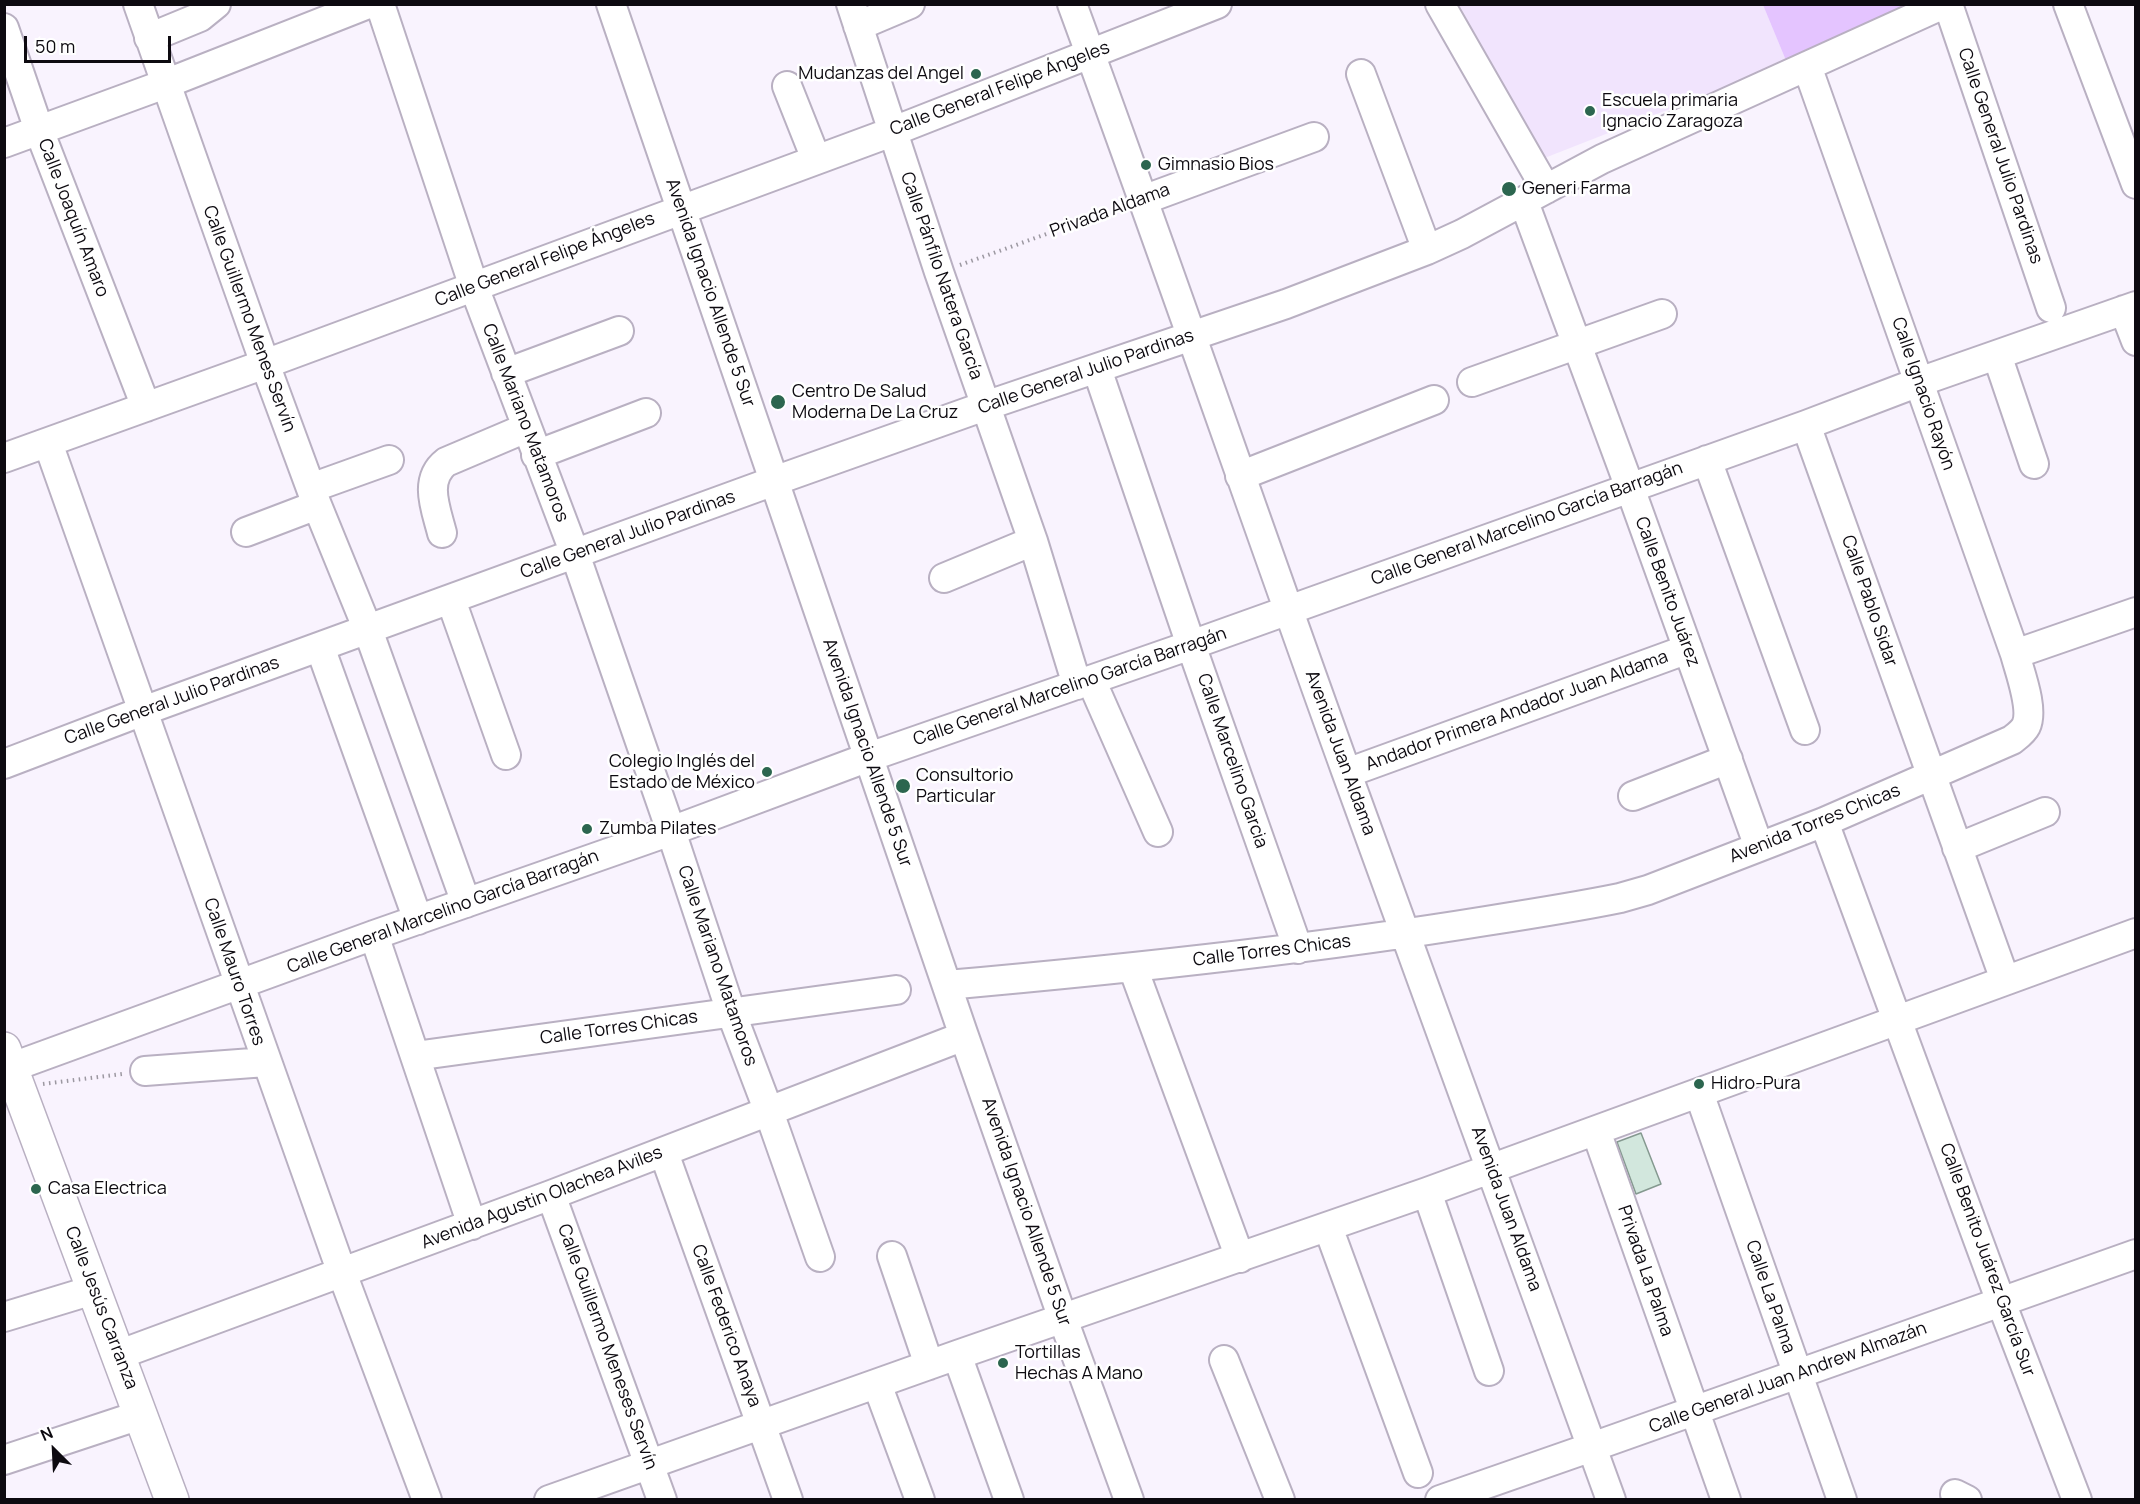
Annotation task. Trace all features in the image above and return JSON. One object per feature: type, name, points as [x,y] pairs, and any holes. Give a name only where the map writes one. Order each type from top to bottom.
[{"type":"main road","name":"Calle Jesús Carranza","points":[[10,1068],[172,1500]]},
{"type":"street","name":"Calle Guillermo Menes Servín","points":[[138,4],[265,364],[314,496],[368,630],[466,903]]},
{"type":"street","points":[[149,38],[200,17],[216,4]]},
{"type":"street","points":[[4,143],[165,84],[368,4]]},
{"type":"street","name":"Calle Mariano Matamoros","points":[[380,4],[474,287],[575,554],[731,1012],[820,1257]]},
{"type":"street","name":"Avenida Ignacio Allende 5 Sur","points":[[611,4],[964,1036],[1129,1500]]},
{"type":"street","points":[[854,15],[910,4]]},
{"type":"street","name":"Avenida Juan Aldama","points":[[1071,4],[1193,336],[1288,610],[1611,1500]]},
{"type":"street","name":"Calle General Felipe Ángeles","points":[[4,458],[265,364],[893,131],[1218,4]]},
{"type":"street","name":"Calle Benito Juárez","points":[[1440,4],[1535,195],[1576,345],[1759,847]]},
{"type":"street","name":"Calle General Julio Pardinas","points":[[4,764],[774,481],[985,406],[1193,336],[1427,250],[1602,159],[1946,4],[2051,308]]},
{"type":"street","points":[[2068,4],[2136,184]]},
{"type":"street","name":"Calle Pánfilo Natera García","points":[[854,15],[985,406],[1084,682],[1158,832]]},
{"type":"street","name":"Calle Joaquín Amaro","points":[[4,28],[39,130],[146,407]]},
{"type":"street","name":"Calle Ignacio Rayón","points":[[1807,66],[2015,654],[2027,700],[2026,726]]},
{"type":"street","points":[[1361,74],[1427,250]]},
{"type":"street","points":[[788,86],[816,159]]},
{"type":"street","name":"Privada Aldama","points":[[1143,200],[1314,137]]},
{"type":"street","points":[[2130,308],[2136,341]]},
{"type":"street","name":"Calle General Marcelino García Barragán","points":[[10,1068],[374,935],[671,831],[869,758],[2130,308]]},
{"type":"street","points":[[1472,382],[1662,314]]},
{"type":"street","points":[[506,373],[620,331]]},
{"type":"street","points":[[1997,355],[2034,464]]},
{"type":"street","name":"Calle Marcelino Garcia","points":[[1097,369],[1298,949]]},
{"type":"street","points":[[1240,476],[1434,400]]},
{"type":"street","points":[[536,455],[646,413]]},
{"type":"street","name":"Calle Pablo Sidar","points":[[1806,424],[2005,980]]},
{"type":"street","points":[[442,533],[433,492],[433,479],[439,468],[446,462],[526,428]]},
{"type":"street","name":"Calle Mauro Torres","points":[[48,443],[266,1062],[427,1500]]},
{"type":"street","points":[[246,532],[389,460]]},
{"type":"street","points":[[1707,460],[1805,730]]},
{"type":"street","points":[[944,578],[1033,541]]},
{"type":"street","points":[[451,600],[506,755]]},
{"type":"street","points":[[2015,654],[2136,612]]},
{"type":"street","points":[[320,647],[418,920]]},
{"type":"street","name":"Andador Primera Andador Juan Aldama","points":[[1347,773],[1688,649]]},
{"type":"street","name":"Avenida Torres Chicas","points":[[1595,903],[1648,890],[1824,822],[2012,740],[2026,726]]},
{"type":"street","points":[[1633,796],[1728,759]]},
{"type":"street","points":[[1957,848],[2045,812]]},
{"type":"street","name":"Calle Benito Juárez García Sur","points":[[1824,822],[2001,1302],[2077,1500]]},
{"type":"street","name":"Calle Torres Chicas","points":[[947,985],[1132,968],[1298,949],[1595,903]]},
{"type":"street","points":[[549,1500],[928,1365],[1492,1169],[2136,933]]},
{"type":"street","points":[[374,935],[472,1225]]},
{"type":"street","points":[[1132,968],[1240,1258]]},
{"type":"street","name":"Calle Torres Chicas","points":[[415,1056],[896,990]]},
{"type":"street","name":"Avenida Agustin Olachea Aviles","points":[[118,1355],[664,1153],[964,1036]]},
{"type":"street","points":[[145,1071],[266,1062]]},
{"type":"street","name":"Calle La Palma","points":[[1699,1093],[1842,1500]]},
{"type":"street","name":"Privada La Palma","points":[[1596,1131],[1726,1500]]},
{"type":"street","name":"Calle Federico Anaya","points":[[664,1153],[788,1500]]},
{"type":"street","points":[[1426,1192],[1489,1371]]},
{"type":"street","name":"Calle Guillermo Meneses Servín","points":[[551,1195],[662,1500]]},
{"type":"street","points":[[1328,1227],[1418,1473]]},
{"type":"street","name":"Calle General Juan Andrew Almazán","points":[[1440,1500],[2136,1254]]},
{"type":"street","points":[[892,1256],[928,1365]]},
{"type":"street","points":[[4,1317],[93,1290]]},
{"type":"street","points":[[957,1355],[1009,1500]]},
{"type":"street","points":[[1224,1360],[1280,1500]]},
{"type":"street","points":[[877,1384],[920,1500]]},
{"type":"street","points":[[4,1460],[140,1415]]},
{"type":"path","name":"Privada Aldama","points":[[939,272],[1143,200]]},
{"type":"path","points":[[10,1068],[145,1071]]},
{"type":"shaded area","name":"Escuela primaria Ignacio Zaragoza","points":[[1459,5],[1763,5],[1787,63],[1542,159]]},
{"type":"shaded area","points":[[1763,5],[1915,5],[1787,63]]},
{"type":"building","points":[[1641,1133],[1661,1184],[1636,1194],[1617,1142]]},
{"type":"place","name":"Mudanzas del Angel","points":[[976,74]]},
{"type":"place","name":"Escuela primaria Ignacio Zaragoza","points":[[1590,111]]},
{"type":"place","name":"Gimnasio Bios","points":[[1146,165]]},
{"type":"place","name":"Generi Farma","points":[[1509,189]]},
{"type":"place","name":"Centro De Salud Moderna De La Cruz","points":[[778,402]]},
{"type":"place","name":"Colegio Inglés del Estado de México","points":[[767,772]]},
{"type":"place","name":"Consultorio Particular","points":[[903,786]]},
{"type":"place","name":"Zumba Pilates","points":[[587,829]]},
{"type":"place","name":"Hidro-Pura","points":[[1699,1084]]},
{"type":"place","name":"Casa Electrica","points":[[36,1189]]},
{"type":"place","name":"Tortillas Hechas A Mano","points":[[1003,1363]]}]
